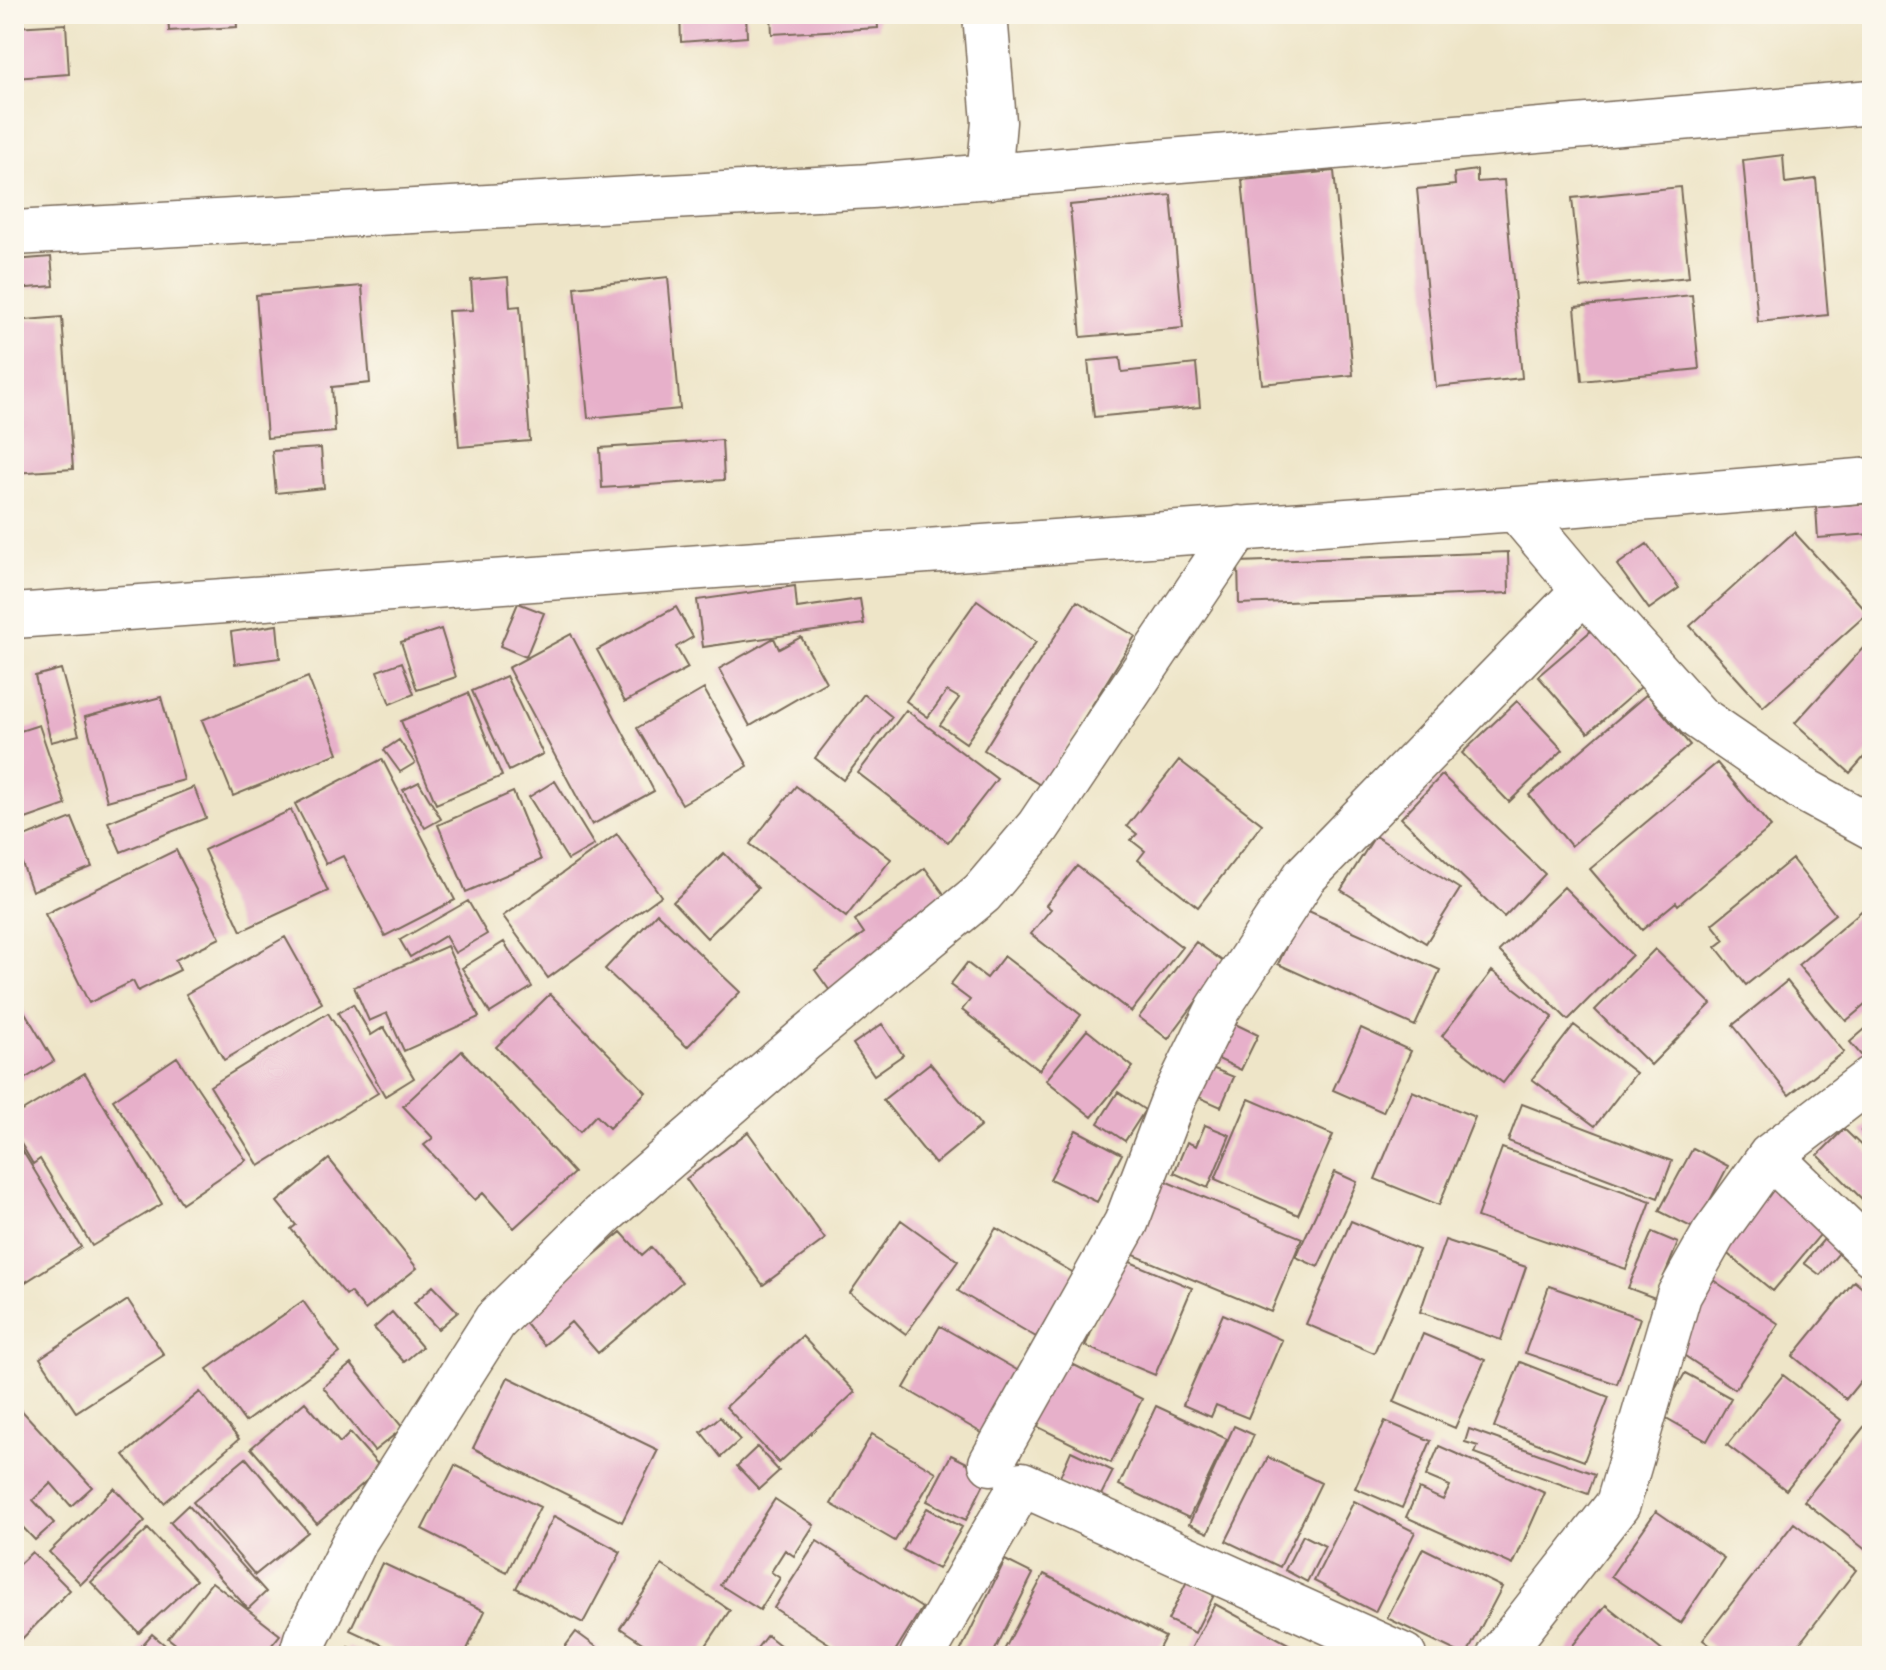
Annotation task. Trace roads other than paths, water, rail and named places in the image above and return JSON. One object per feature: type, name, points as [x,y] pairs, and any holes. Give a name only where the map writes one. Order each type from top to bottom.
[{"type":"street","points":[[985,14],[994,122],[989,177]]},
{"type":"street","points":[[14,233],[871,186],[1872,102]]},
{"type":"street","points":[[14,616],[1516,509],[1872,480]]},
{"type":"street","points":[[1516,509],[1698,717],[1806,791],[1872,827]]},
{"type":"street","points":[[301,1656],[306,1639],[353,1544],[495,1321],[602,1215],[805,1039],[982,893],[1038,827],[1239,528]]},
{"type":"street","points":[[991,1463],[1126,1223],[1173,1100],[1218,1009],[1305,876],[1584,590]]},
{"type":"street","points":[[1499,1656],[1618,1504],[1679,1295],[1713,1235],[1770,1156],[1872,1078]]},
{"type":"street","points":[[1770,1156],[1872,1254]]},
{"type":"street","points":[[922,1656],[1022,1484],[1404,1656]]}]
